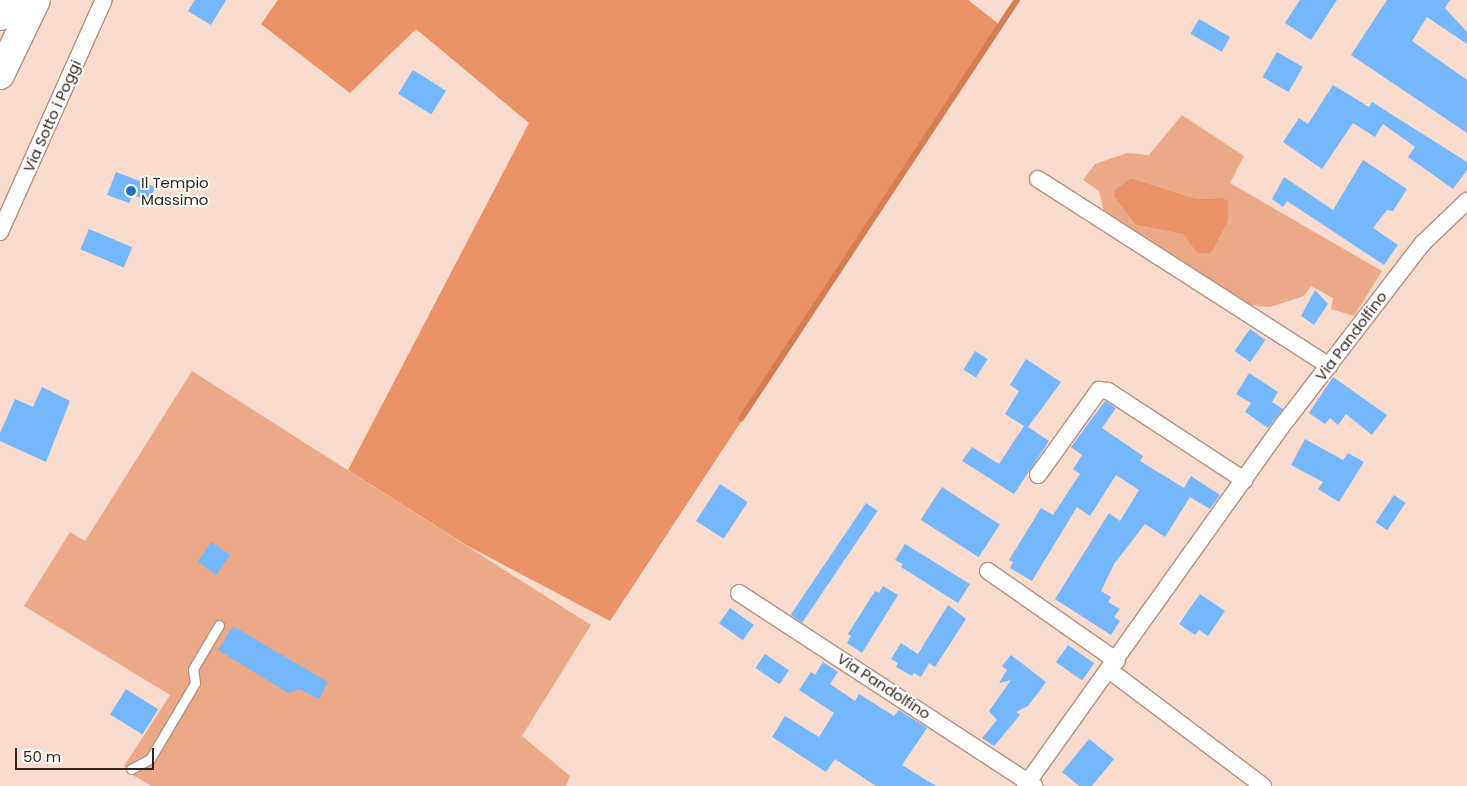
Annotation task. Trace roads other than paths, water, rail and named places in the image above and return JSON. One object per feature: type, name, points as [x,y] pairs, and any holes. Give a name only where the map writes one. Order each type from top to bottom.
[{"type":"highway","points":[[0,16],[8,0]]},
{"type":"highway","points":[[0,75],[36,0]]},
{"type":"street","name":"Via Sotto i Poggi","points":[[0,232],[104,0]]},
{"type":"street","points":[[1038,180],[1328,366]]},
{"type":"street","name":"Via Pandolfino","points":[[739,592],[1029,784],[1244,480],[1328,366],[1423,243],[1467,201]]},
{"type":"street","points":[[1038,475],[1098,390],[1108,391],[1244,480]]},
{"type":"street","points":[[988,571],[1113,666],[1262,786]]},
{"type":"lane","points":[[131,769],[150,758],[195,683],[192,670],[219,625]]},
{"type":"waterway","points":[[741,419],[1017,0]]},
{"type":"place","name":"Il Tempio Massimo","points":[[131,191]]}]
